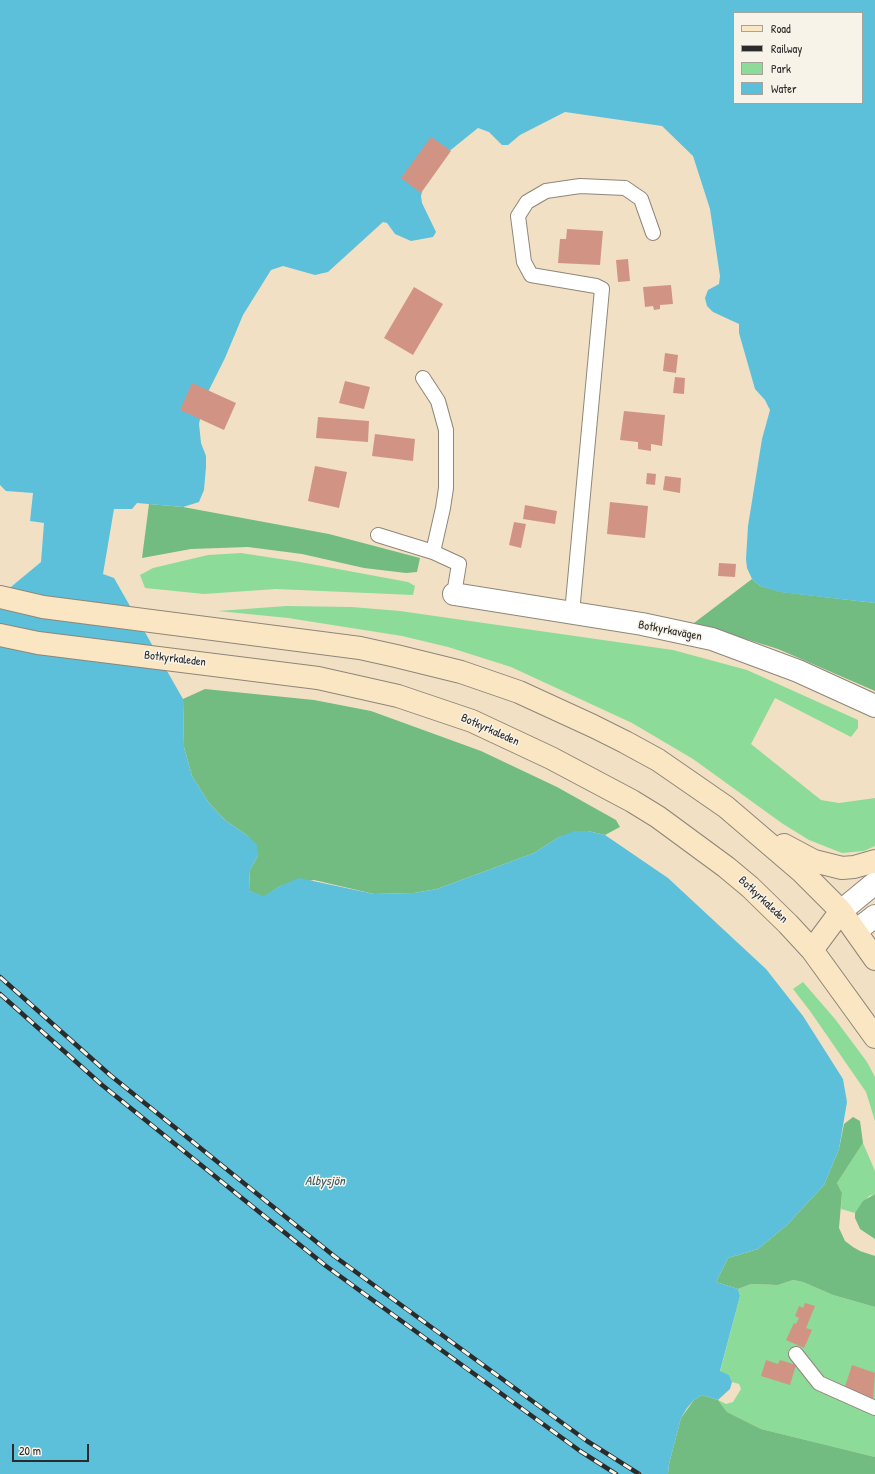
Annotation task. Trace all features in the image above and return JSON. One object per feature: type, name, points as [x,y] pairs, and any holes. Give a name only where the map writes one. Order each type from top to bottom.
[{"type":"main road","points":[[0,598],[43,607],[315,642],[396,656],[461,672],[519,692],[594,726],[658,760],[708,793],[757,832],[802,872],[841,911],[875,959]]},
{"type":"main road","name":"Botkyrkaleden","points":[[0,635],[38,643],[318,678],[398,696],[472,721],[551,758],[658,818],[726,867],[750,887],[812,950],[875,1037]]},
{"type":"main road","points":[[757,832],[814,861],[832,866],[854,868],[875,860]]},
{"type":"main road","points":[[812,950],[841,911]]},
{"type":"main road","points":[[812,950],[856,932]]},
{"type":"street","name":"Botkyrkavägen","points":[[454,594],[642,624],[712,639],[798,671],[875,706]]},
{"type":"street","points":[[841,911],[875,882]]},
{"type":"street","points":[[856,932],[875,916]]},
{"type":"lane","points":[[572,613],[602,289],[596,286],[531,275],[524,262],[518,216],[527,202],[546,191],[580,186],[625,188],[641,199],[653,233]]},
{"type":"lane","points":[[423,378],[438,401],[446,430],[446,488],[433,552]]},
{"type":"lane","points":[[378,535],[433,552],[459,564],[454,594]]},
{"type":"lane","points":[[796,1354],[819,1383],[875,1408]]},
{"type":"green space","points":[[149,504],[183,507],[329,534],[420,558],[417,572],[406,573],[364,568],[302,554],[248,547],[191,549],[142,558]]},
{"type":"green space","points":[[241,553],[300,562],[408,582],[415,586],[413,595],[276,589],[204,594],[145,588],[140,575],[153,568],[208,555]]},
{"type":"green space","points":[[752,579],[760,586],[782,592],[875,603],[875,691],[778,649],[694,623]]},
{"type":"green space","points":[[286,606],[352,607],[400,611],[673,650],[747,670],[858,720],[858,728],[851,737],[775,698],[751,744],[821,800],[839,803],[875,798],[875,846],[864,851],[842,853],[809,840],[783,824],[693,759],[632,723],[511,667],[448,647],[402,636],[288,618],[218,611]]},
{"type":"green space","points":[[205,689],[314,700],[371,711],[481,751],[557,787],[616,820],[620,827],[605,835],[588,831],[559,837],[534,853],[437,889],[414,893],[374,894],[314,880],[280,886],[264,897],[249,891],[250,870],[258,856],[248,836],[225,820],[209,803],[192,776],[184,747],[183,699]]},
{"type":"green space","points":[[803,982],[835,1019],[867,1062],[875,1077],[875,1121],[866,1092],[793,989]]},
{"type":"green space","points":[[853,1117],[860,1121],[863,1143],[837,1183],[842,1193],[839,1228],[845,1241],[860,1251],[875,1256],[875,1307],[833,1295],[803,1282],[793,1280],[778,1285],[751,1284],[738,1289],[716,1282],[728,1258],[758,1249],[787,1225],[824,1185],[839,1149],[844,1124]]},
{"type":"green space","points":[[863,1143],[875,1171],[875,1194],[869,1196],[855,1213],[841,1209],[842,1193],[837,1183]]},
{"type":"green space","points":[[875,1194],[875,1239],[860,1229],[855,1218],[855,1213],[863,1201]]},
{"type":"green space","points":[[793,1280],[803,1282],[833,1295],[875,1307],[875,1457],[761,1429],[727,1412],[718,1400],[726,1404],[733,1402],[741,1389],[739,1384],[732,1382],[729,1375],[720,1372],[740,1296],[738,1289],[751,1284],[778,1285]]},
{"type":"green space","points":[[702,1395],[718,1400],[727,1412],[761,1429],[875,1457],[875,1474],[668,1474],[669,1464],[681,1418],[694,1400]]},
{"type":"water","name":"Albysjön","points":[[0,0],[875,0],[875,603],[779,592],[760,586],[752,579],[747,568],[746,559],[748,526],[762,439],[770,410],[765,400],[755,389],[739,333],[739,324],[713,312],[707,306],[705,298],[708,290],[719,284],[720,276],[710,209],[693,156],[662,126],[565,112],[520,135],[508,145],[502,145],[489,132],[478,128],[447,153],[423,187],[421,196],[422,203],[436,232],[433,237],[411,241],[395,234],[387,223],[383,222],[328,272],[315,275],[283,266],[271,270],[243,315],[225,358],[204,400],[199,424],[201,443],[206,456],[206,467],[204,490],[199,502],[183,507],[137,503],[132,509],[114,509],[103,574],[114,578],[183,699],[184,747],[192,776],[209,803],[225,820],[248,836],[257,845],[258,856],[250,870],[249,891],[264,896],[280,886],[299,878],[374,894],[414,893],[437,889],[534,853],[559,837],[574,831],[588,831],[605,835],[668,878],[766,969],[803,1016],[843,1079],[847,1102],[839,1149],[824,1185],[787,1225],[758,1249],[728,1258],[716,1282],[738,1289],[740,1296],[720,1371],[729,1375],[732,1382],[730,1389],[718,1400],[702,1395],[694,1400],[687,1408],[681,1418],[669,1464],[668,1474],[0,1474],[0,596],[41,562],[44,523],[30,521],[33,493],[6,491],[0,485]]},
{"type":"building","points":[[431,137],[451,151],[421,193],[401,178]]},
{"type":"building","points":[[567,229],[603,231],[600,265],[558,263],[560,239],[566,239]]},
{"type":"building","points":[[628,259],[630,281],[618,282],[616,260]]},
{"type":"building","points":[[671,285],[673,304],[660,305],[660,309],[654,310],[653,306],[645,307],[643,287]]},
{"type":"building","points":[[414,287],[443,304],[413,355],[384,338]]},
{"type":"building","points":[[665,353],[678,355],[676,373],[663,371]]},
{"type":"building","points":[[675,377],[685,378],[684,394],[673,393]]},
{"type":"building","points":[[345,381],[370,387],[364,409],[339,403]]},
{"type":"building","points":[[192,383],[236,403],[224,430],[180,410]]},
{"type":"building","points":[[624,411],[665,415],[662,446],[651,444],[651,451],[638,449],[638,442],[620,440]]},
{"type":"building","points":[[318,417],[369,421],[368,442],[316,438]]},
{"type":"building","points":[[375,434],[415,439],[413,461],[372,456]]},
{"type":"building","points":[[315,466],[347,472],[339,508],[308,501]]},
{"type":"building","points":[[647,473],[656,474],[655,485],[646,484]]},
{"type":"building","points":[[665,476],[681,478],[680,493],[663,490]]},
{"type":"building","points":[[610,502],[648,506],[645,538],[607,534]]},
{"type":"building","points":[[525,505],[557,511],[555,524],[523,519]]},
{"type":"building","points":[[514,522],[526,524],[521,548],[509,545]]},
{"type":"building","points":[[719,563],[736,564],[735,577],[718,576]]},
{"type":"building","points":[[805,1303],[815,1306],[806,1328],[812,1330],[804,1348],[786,1340],[794,1323],[796,1324],[799,1318],[795,1316],[799,1306],[803,1308]]},
{"type":"building","points":[[766,1360],[778,1364],[780,1360],[796,1365],[790,1385],[761,1376]]},
{"type":"building","points":[[852,1365],[875,1373],[873,1399],[844,1390]]},
{"type":"railway","points":[[0,977],[110,1075],[334,1256],[587,1441],[639,1474]]},
{"type":"railway","points":[[0,994],[102,1085],[326,1266],[580,1451],[616,1474]]}]
